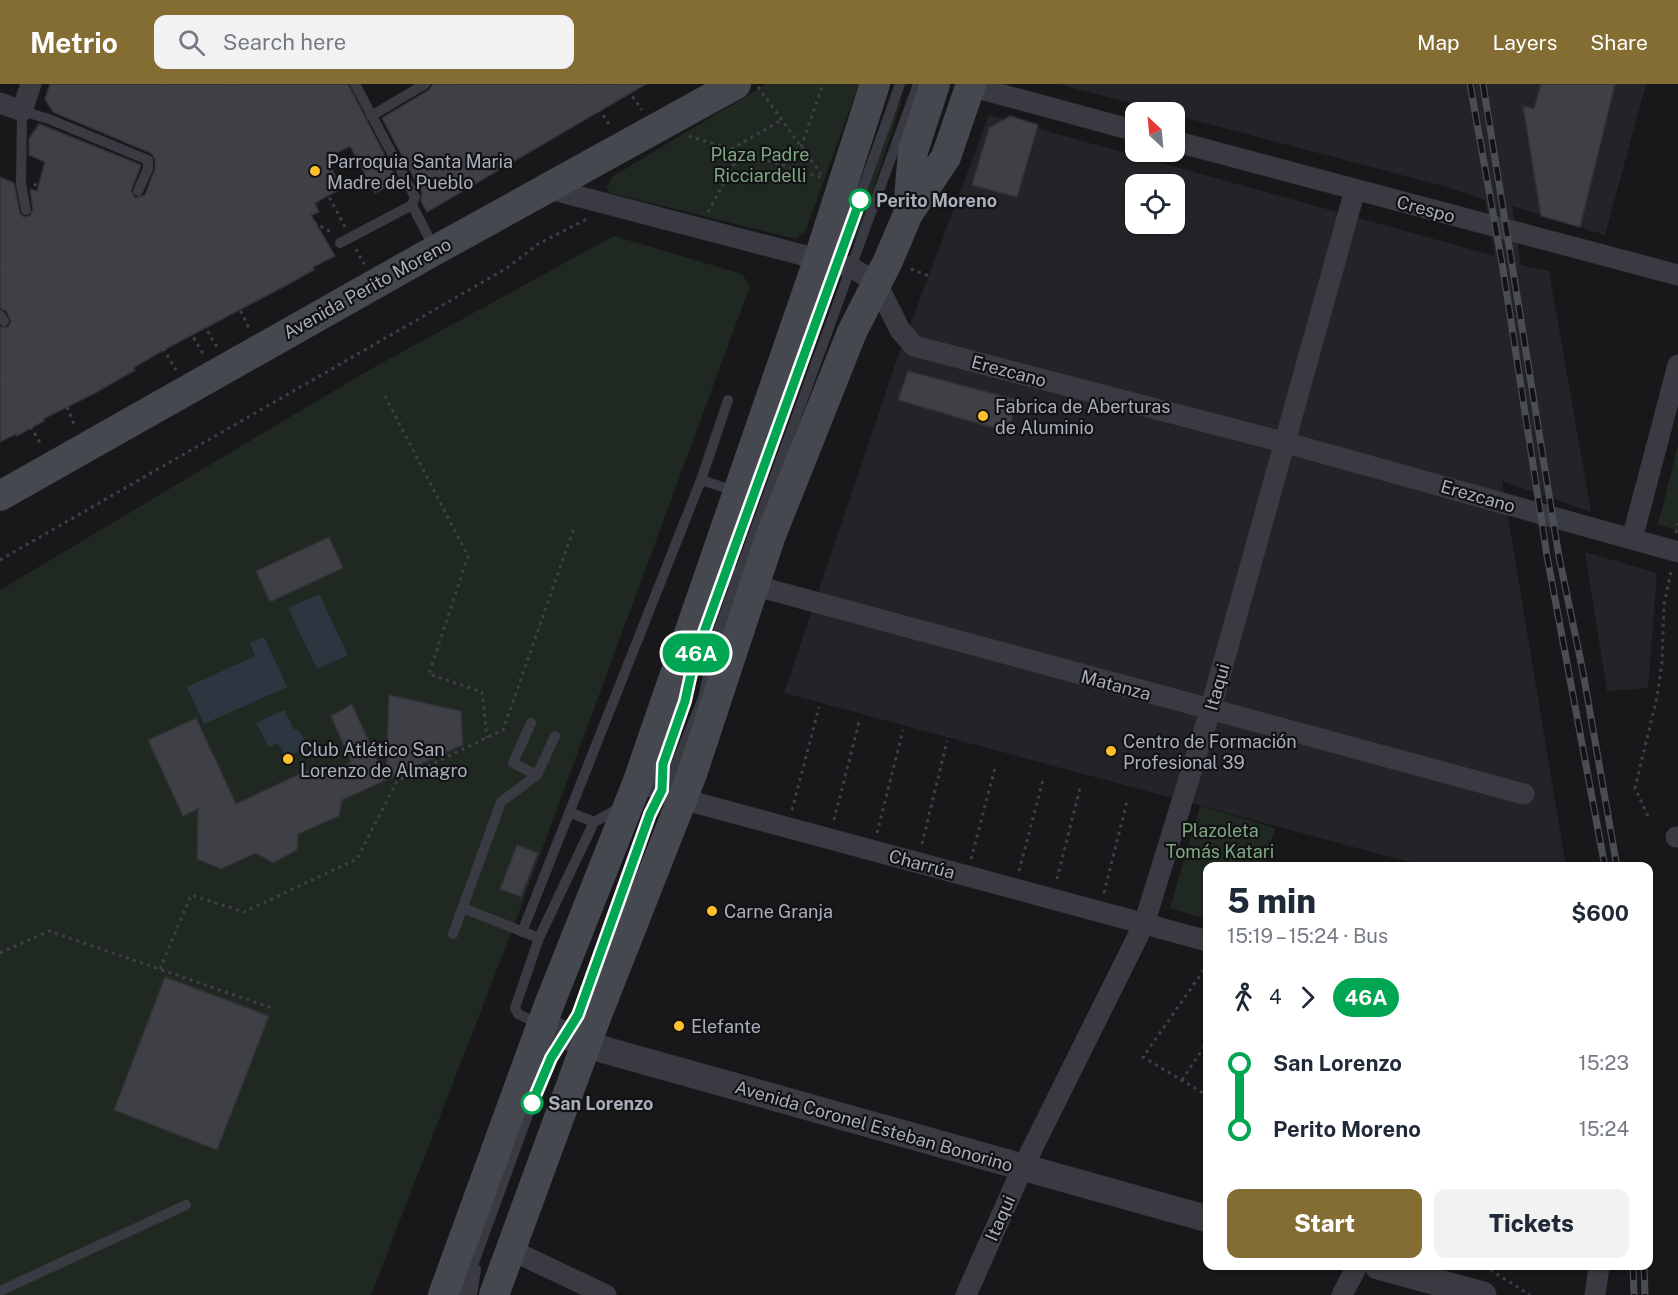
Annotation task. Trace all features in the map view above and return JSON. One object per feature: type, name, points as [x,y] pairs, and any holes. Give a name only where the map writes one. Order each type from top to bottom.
[{"type":"main road","name":"Avenida Perito Moreno","points":[[0,496],[430,253],[550,189],[652,120],[697,84]]},
{"type":"main road","name":"Avenida Perito Moreno","points":[[0,478],[614,131],[652,120],[736,84]]},
{"type":"main road","points":[[494,1295],[511,1250],[565,1035],[730,579],[770,538],[852,332],[846,268],[875,84]]},
{"type":"main road","points":[[908,214],[913,151],[935,84]]},
{"type":"main road","points":[[846,268],[888,261],[908,214],[946,157],[970,85]]},
{"type":"main road","points":[[443,1295],[565,1035],[730,579],[738,492],[846,268]]},
{"type":"street","points":[[0,103],[22,111],[31,84]]},
{"type":"street","points":[[970,85],[1125,128]]},
{"type":"street","name":"Crespo","points":[[1185,144],[1678,275]]},
{"type":"street","points":[[550,189],[846,268]]},
{"type":"street","name":"Itaqui","points":[[966,1295],[1022,1169],[1144,924],[1210,711],[1287,443],[1355,190]]},
{"type":"street","name":"Erezcano","points":[[846,268],[914,346],[1287,443],[1677,552]]},
{"type":"street","points":[[1632,539],[1678,365]]},
{"type":"street","name":"Matanza","points":[[730,579],[1210,711],[1524,794]]},
{"type":"street","name":"Charrúa","points":[[653,794],[872,850],[1203,940]]},
{"type":"street","name":"Avenida Coronel Esteban Bonorino","points":[[565,1035],[1022,1169],[1203,1218]]},
{"type":"street","points":[[511,1250],[606,1295]]},
{"type":"street","points":[[1342,1295],[1355,1270]]},
{"type":"street","points":[[1392,1270],[1483,1295]]},
{"type":"street","points":[[1595,1295],[1598,1270]]},
{"type":"lane","points":[[343,242],[412,205],[415,197],[355,84]]},
{"type":"lane","points":[[371,116],[425,84]]},
{"type":"lane","points":[[846,268],[844,245],[900,84]]},
{"type":"lane","points":[[462,1295],[477,1260],[532,1104],[565,1035],[518,1014],[515,1008],[539,938],[594,822],[612,810],[653,794],[703,698],[730,579],[846,268],[918,84]]},
{"type":"lane","points":[[26,210],[21,181],[22,111],[148,160],[148,169],[138,191]]},
{"type":"lane","points":[[412,205],[428,236]]},
{"type":"lane","points":[[522,932],[701,480],[728,400]]},
{"type":"lane","points":[[701,480],[738,492]]},
{"type":"lane","points":[[711,663],[738,608],[730,579]]},
{"type":"lane","points":[[653,794],[685,701],[698,649]]},
{"type":"lane","points":[[531,723],[513,763],[537,776]]},
{"type":"lane","points":[[453,934],[501,802],[537,776],[555,736]]},
{"type":"lane","points":[[569,812],[594,822]]},
{"type":"lane","points":[[463,908],[539,938]]},
{"type":"lane","points":[[0,1291],[186,1205]]},
{"type":"lane","points":[[472,1295],[477,1260]]},
{"type":"path","points":[[164,84],[174,106],[148,160],[181,165],[235,186],[249,177],[266,187],[298,214],[343,242]]},
{"type":"path","points":[[231,84],[250,114]]},
{"type":"path","points":[[447,84],[457,103],[474,93]]},
{"type":"path","points":[[582,84],[614,131]]},
{"type":"path","points":[[624,84],[652,120],[731,149],[823,178],[756,84]]},
{"type":"path","points":[[801,147],[823,84]]},
{"type":"path","points":[[512,126],[499,104],[520,91]]},
{"type":"path","points":[[411,191],[500,144],[467,97]]},
{"type":"path","points":[[490,128],[507,118]]},
{"type":"path","points":[[731,149],[782,120]]},
{"type":"path","points":[[192,169],[199,155],[218,141],[212,131]]},
{"type":"path","points":[[459,140],[468,161]]},
{"type":"path","points":[[216,178],[228,160],[243,149]]},
{"type":"path","points":[[699,227],[741,152]]},
{"type":"path","points":[[162,216],[181,165]]},
{"type":"path","points":[[21,181],[39,186],[59,204],[69,218]]},
{"type":"path","points":[[206,221],[266,187]]},
{"type":"path","points":[[2,318],[13,316],[18,325],[34,316],[85,287],[79,275],[168,224],[138,191]]},
{"type":"path","points":[[0,560],[507,268],[538,244],[616,205]]},
{"type":"path","points":[[26,210],[18,228],[12,229],[1,272],[17,281],[34,316]]},
{"type":"path","points":[[217,264],[252,335]]},
{"type":"path","points":[[94,267],[101,280]]},
{"type":"path","points":[[153,270],[126,286],[180,377]]},
{"type":"path","points":[[181,286],[214,357]]},
{"type":"path","points":[[107,299],[128,289]]},
{"type":"path","points":[[72,294],[78,305]]},
{"type":"path","points":[[176,305],[214,357]]},
{"type":"path","points":[[35,330],[77,435]]},
{"type":"path","points":[[0,375],[46,452]]},
{"type":"path","points":[[385,396],[468,556],[429,674],[482,692],[487,738]]},
{"type":"path","points":[[160,969],[191,895],[244,912],[357,859],[397,781],[503,730],[574,528]]},
{"type":"path","points":[[1648,816],[1635,788],[1657,697],[1662,662],[1664,605],[1677,552]]},
{"type":"path","points":[[787,828],[819,707]]},
{"type":"path","points":[[829,839],[860,717]]},
{"type":"path","points":[[872,850],[903,730]]},
{"type":"path","points":[[917,863],[947,741]]},
{"type":"path","points":[[967,876],[995,768]]},
{"type":"path","points":[[1014,889],[1043,780]]},
{"type":"path","points":[[1052,899],[1080,788]]},
{"type":"path","points":[[1100,912],[1127,801]]},
{"type":"path","points":[[0,953],[49,931],[274,1009]]},
{"type":"path","points":[[1203,971],[1143,1057],[1203,1093]]},
{"type":"path","points":[[1182,1080],[1203,1048]]},
{"type":"path","points":[[1490,1270],[1530,1295]]},
{"type":"shaded area","points":[[1058,84],[1646,84],[1605,235],[1512,206],[1521,265],[1549,271],[1591,512],[1502,481],[1565,862],[1409,862],[784,693],[894,368],[989,115],[1125,153],[1125,162],[1158,162],[1495,256],[1485,200],[1447,187],[1185,118],[1185,102],[1127,102]]},
{"type":"shaded area","points":[[1585,552],[1657,573],[1648,688],[1607,691]]},
{"type":"shaded area","points":[[319,594],[348,655],[317,669],[288,608]]},
{"type":"shaded area","points":[[264,637],[287,687],[204,724],[187,687],[255,656],[250,643]]},
{"type":"shaded area","points":[[284,710],[294,729],[300,732],[308,747],[286,757],[278,743],[269,747],[256,723]]},
{"type":"green space","name":"Plaza Padre Ricciardelli","points":[[766,84],[859,84],[805,232],[796,239],[610,193],[607,187],[612,177]]},
{"type":"green space","points":[[903,96],[857,240],[852,237],[891,117]]},
{"type":"green space","name":"Club Atlético San Lorenzo de Almagro","points":[[614,236],[742,274],[750,286],[513,928],[371,1295],[0,1295],[0,590],[369,370]]},
{"type":"green space","points":[[1678,445],[1678,530],[1658,525]]},
{"type":"green space","name":"Plazoleta Tomás Katari","points":[[1200,806],[1275,828],[1265,862],[1203,862],[1203,918],[1170,908]]},
{"type":"building","points":[[50,84],[348,84],[398,181],[375,193],[350,146],[326,158],[342,188],[315,203],[319,212],[311,215],[335,256],[313,267],[314,270],[160,352],[133,368],[135,370],[95,393],[43,419],[44,421],[17,436],[16,434],[0,442],[0,327],[8,327],[11,321],[6,311],[0,308],[0,177],[14,183],[20,214],[24,217],[30,216],[33,209],[30,189],[37,191],[45,162],[29,155],[29,139],[39,124],[141,165],[131,191],[135,198],[145,195],[155,169],[155,159],[151,153],[53,112],[45,99]]},
{"type":"building","points":[[433,84],[646,84],[427,212],[421,201],[422,193],[382,118],[429,90]]},
{"type":"building","points":[[1541,84],[1615,84],[1580,227],[1541,216],[1523,106],[1534,109]]},
{"type":"building","points":[[1010,116],[1038,125],[1017,197],[972,185],[989,128]]},
{"type":"building","name":"Fabrica de Aberturas de Aluminio","points":[[908,371],[1017,400],[1008,432],[898,400]]},
{"type":"building","points":[[329,537],[343,568],[270,602],[256,571]]},
{"type":"building","points":[[389,695],[461,711],[463,745],[386,780]]},
{"type":"building","points":[[352,704],[386,780],[342,800],[339,816],[298,834],[297,850],[273,863],[256,853],[221,869],[197,859],[198,809],[183,816],[148,740],[196,718],[236,804],[314,767],[331,773],[351,762],[331,716]]},
{"type":"building","points":[[517,845],[538,853],[521,897],[500,889]]},
{"type":"building","points":[[165,977],[269,1016],[217,1150],[114,1110]]},
{"type":"railway","points":[[1470,84],[1503,269],[1547,556],[1604,862]]},
{"type":"railway","points":[[1483,84],[1559,557],[1583,672],[1616,862]]},
{"type":"railway","points":[[1633,1270],[1634,1295]]},
{"type":"railway","points":[[1644,1270],[1645,1295]]},
{"type":"bus line","name":"46A","points":[[532,1103],[551,1058],[578,1015],[650,814],[662,790],[663,764],[685,701],[694,660],[835,262],[844,245],[860,200]]},
{"type":"place","name":"Parroquia Santa Maria Madre del Pueblo","points":[[315,171]]},
{"type":"place","name":"Perito Moreno","points":[[860,200]]},
{"type":"place","name":"Fabrica de Aberturas de Aluminio","points":[[983,416]]},
{"type":"place","name":"Centro de Formación Profesional 39","points":[[1111,751]]},
{"type":"place","name":"Club Atlético San Lorenzo de Almagro","points":[[288,759]]},
{"type":"place","name":"Carne Granja","points":[[712,911]]},
{"type":"place","name":"Elefante","points":[[679,1026]]},
{"type":"place","name":"San Lorenzo","points":[[532,1103]]}]
